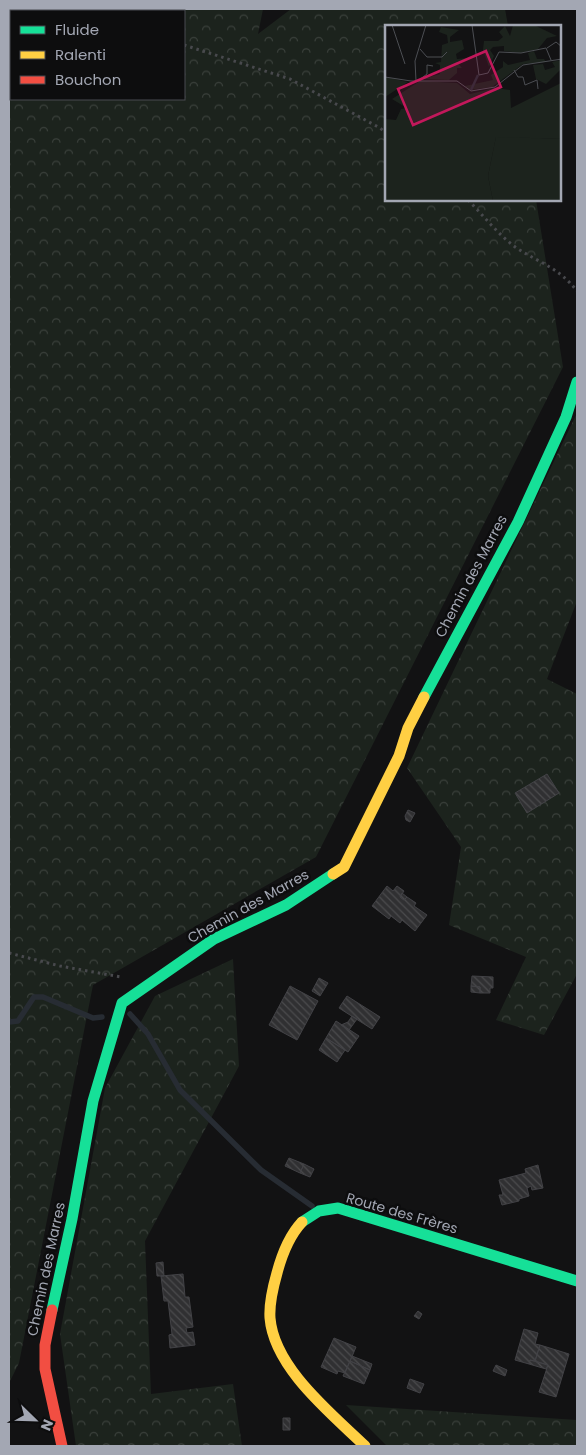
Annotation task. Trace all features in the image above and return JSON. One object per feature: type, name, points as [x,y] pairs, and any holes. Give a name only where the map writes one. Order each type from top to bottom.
[{"type":"street","name":"Chemin des Marres","points":[[62,1446],[45,1369],[45,1345],[72,1219],[93,1100],[122,1003],[214,939],[286,905],[344,867],[399,756],[408,728],[518,522],[566,417],[577,382]]},
{"type":"street","name":"Route des Frères","points":[[365,1446],[297,1376],[281,1355],[271,1326],[272,1294],[279,1266],[287,1240],[302,1222],[319,1211],[338,1208],[577,1281]]},
{"type":"path","points":[[185,45],[290,79],[385,132]]},
{"type":"path","points":[[469,201],[490,224],[517,248],[567,278],[577,291]]},
{"type":"path","points":[[9,953],[60,966],[124,978]]},
{"type":"green space","points":[[9,9],[263,9],[258,34],[291,9],[505,9],[508,25],[385,25],[385,201],[536,201],[563,367],[316,857],[93,985],[19,1363],[9,1383]]},
{"type":"green space","points":[[577,413],[577,601],[547,679],[577,694],[577,974],[544,1035],[496,1020],[526,957],[449,925],[461,847],[407,768]]},
{"type":"green space","points":[[233,959],[239,1066],[145,1241],[151,1394],[233,1384],[242,1446],[76,1446],[60,1334],[105,1088],[155,996]]},
{"type":"green space","points":[[346,1405],[577,1420],[577,1446],[387,1446]]},
{"type":"building","points":[[547,774],[559,793],[527,813],[515,793]]},
{"type":"building","points":[[408,810],[415,813],[410,822],[406,820],[405,816]]},
{"type":"building","points":[[387,886],[393,891],[397,886],[404,891],[400,897],[404,900],[407,897],[416,903],[414,906],[427,915],[415,931],[402,920],[400,923],[391,916],[389,919],[372,906]]},
{"type":"building","points":[[402,893],[407,897],[404,900],[400,897]]},
{"type":"building","points":[[472,976],[493,977],[493,988],[490,988],[490,993],[480,993],[480,987],[471,986]]},
{"type":"building","points":[[319,978],[328,983],[320,996],[312,991]]},
{"type":"building","points":[[290,986],[318,1001],[297,1040],[269,1025]]},
{"type":"building","points":[[471,986],[480,987],[480,993],[471,992]]},
{"type":"building","points":[[347,996],[380,1017],[372,1029],[339,1008]]},
{"type":"building","points":[[352,1016],[357,1019],[349,1030],[341,1025],[348,1022]]},
{"type":"building","points":[[336,1021],[359,1036],[348,1052],[326,1038]]},
{"type":"building","points":[[326,1038],[345,1050],[337,1062],[319,1050]]},
{"type":"building","points":[[289,1158],[304,1164],[300,1173],[285,1166]]},
{"type":"building","points":[[304,1164],[314,1169],[310,1177],[300,1173]]},
{"type":"building","points":[[538,1165],[543,1188],[532,1190],[531,1186],[527,1188],[529,1196],[519,1199],[519,1201],[502,1205],[499,1195],[503,1195],[499,1180],[526,1173],[525,1169]]},
{"type":"building","points":[[163,1262],[164,1276],[157,1276],[156,1263]]},
{"type":"building","points":[[183,1274],[185,1297],[189,1297],[193,1327],[186,1328],[187,1333],[193,1332],[195,1345],[170,1348],[169,1335],[172,1334],[168,1301],[164,1301],[161,1276]]},
{"type":"building","points":[[418,1311],[422,1314],[419,1319],[414,1316]]},
{"type":"building","points":[[524,1329],[538,1333],[535,1344],[540,1345],[535,1361],[530,1360],[529,1364],[515,1360]]},
{"type":"building","points":[[334,1338],[356,1347],[345,1373],[338,1371],[337,1374],[321,1367]]},
{"type":"building","points":[[540,1345],[569,1354],[556,1397],[539,1392],[548,1365],[535,1361]]},
{"type":"building","points":[[352,1356],[372,1364],[370,1370],[350,1361]]},
{"type":"building","points":[[530,1360],[548,1365],[546,1369],[529,1364]]},
{"type":"building","points":[[350,1361],[370,1370],[364,1384],[343,1376]]},
{"type":"building","points":[[496,1365],[507,1370],[505,1376],[493,1371]]},
{"type":"building","points":[[410,1379],[424,1384],[420,1393],[407,1388]]},
{"type":"building","points":[[283,1418],[290,1418],[290,1430],[283,1430]]},
{"type":"waterway","points":[[9,1022],[18,1021],[34,997],[43,997],[93,1018],[102,1017]]},
{"type":"waterway","points":[[130,1014],[148,1034],[180,1090],[261,1170],[312,1206]]},
{"type":"traffic: fast","points":[[424,697],[518,522],[566,417],[577,382]]},
{"type":"traffic: fast","points":[[52,1310],[72,1219],[93,1101],[122,1003],[214,939],[286,905],[333,874]]},
{"type":"traffic: fast","points":[[302,1222],[319,1211],[338,1208],[577,1281]]},
{"type":"traffic: slow","points":[[333,874],[344,867],[399,756],[408,728],[424,697]]},
{"type":"traffic: slow","points":[[302,1222],[286,1246],[274,1284],[270,1312],[274,1337],[282,1355],[307,1389],[321,1405],[365,1446]]},
{"type":"traffic: jam","points":[[52,1310],[45,1345],[45,1369],[62,1446]]}]
